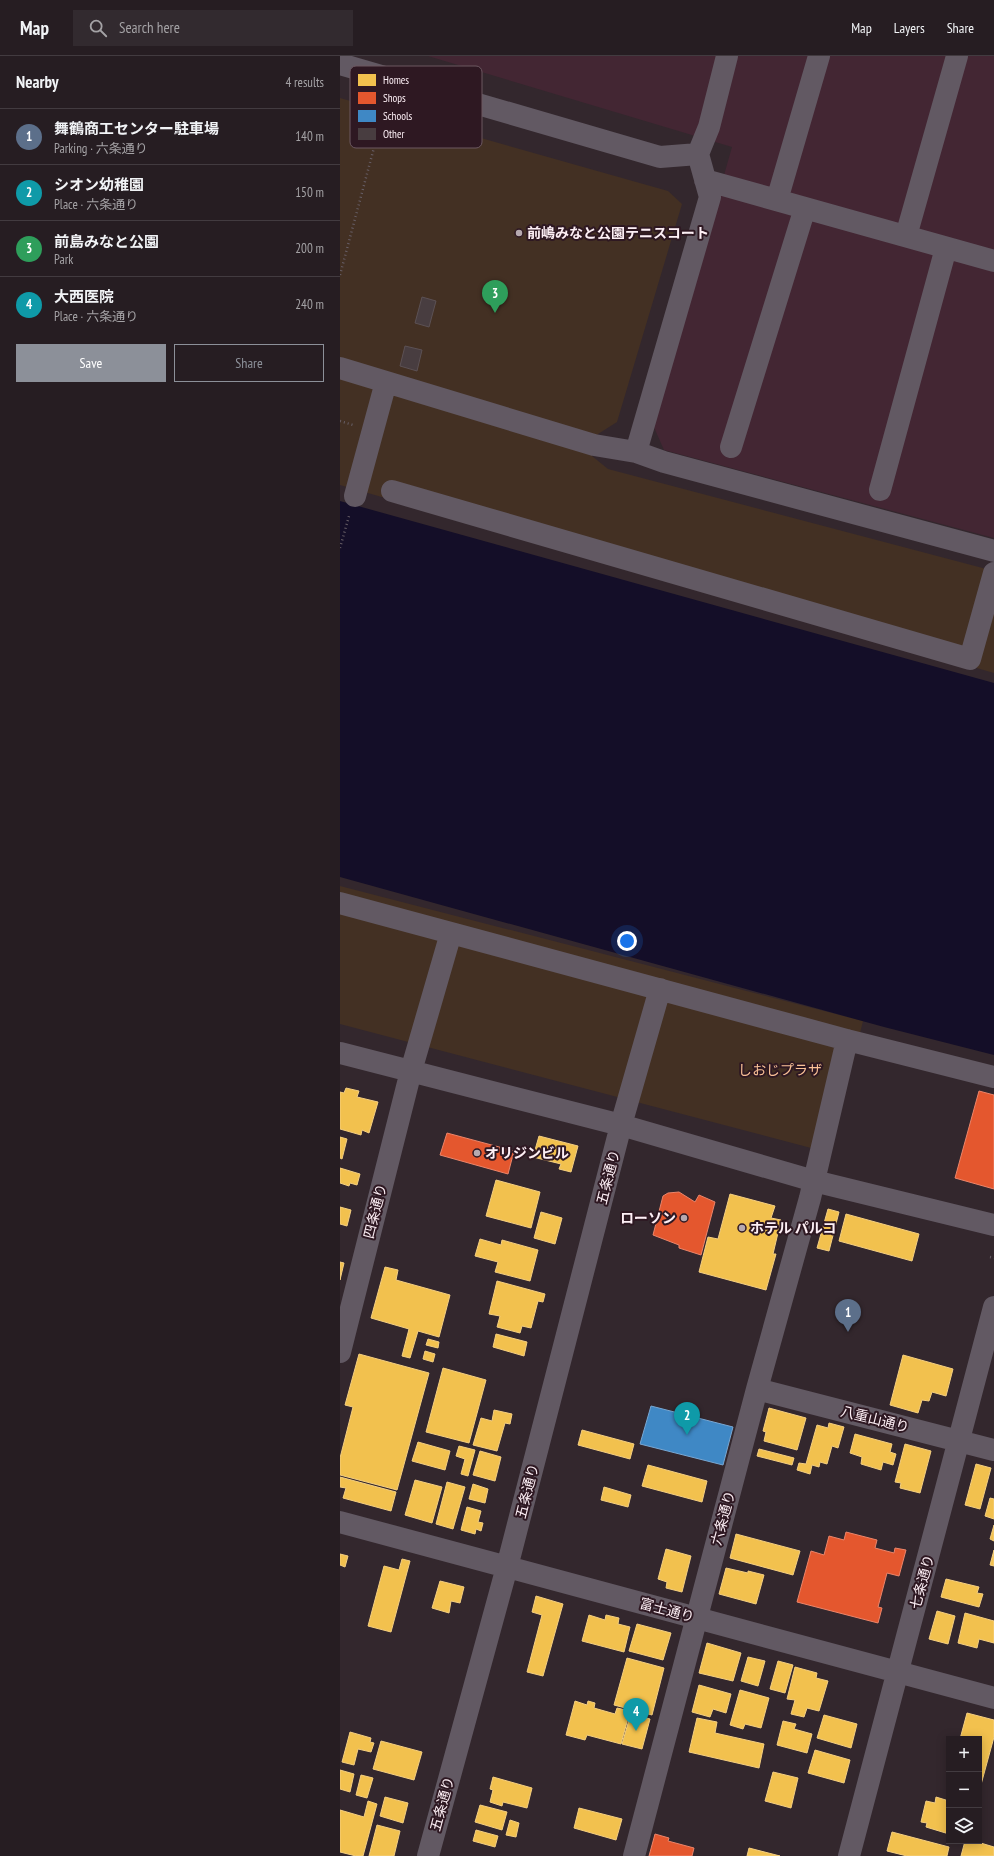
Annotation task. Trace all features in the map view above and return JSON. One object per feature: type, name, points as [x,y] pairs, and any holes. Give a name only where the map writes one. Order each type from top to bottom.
[{"type":"street","points":[[636,452],[710,197],[698,154],[709,127],[727,56]]},
{"type":"street","points":[[777,200],[819,56]]},
{"type":"street","points":[[906,236],[956,56]]},
{"type":"street","points":[[340,64],[350,67]]},
{"type":"street","points":[[482,105],[660,157],[698,154]]},
{"type":"street","points":[[705,180],[994,261]]},
{"type":"street","points":[[731,447],[805,208]]},
{"type":"street","points":[[880,490],[946,248]]},
{"type":"street","points":[[340,368],[594,445],[636,452],[672,464],[994,551]]},
{"type":"street","points":[[354,496],[386,382]]},
{"type":"street","points":[[392,491],[970,659],[994,573]]},
{"type":"street","points":[[340,903],[847,1040],[994,1077]]},
{"type":"street","name":"四条通り","points":[[340,1350],[411,1071],[451,933]]},
{"type":"street","name":"五条通り","points":[[428,1856],[507,1567],[621,1125],[660,989]]},
{"type":"street","name":"六条通り","points":[[634,1856],[757,1389],[814,1181],[847,1040]]},
{"type":"street","points":[[340,1053],[621,1125],[814,1181],[994,1225]]},
{"type":"street","name":"七条通り","points":[[849,1856],[960,1441],[994,1307]]},
{"type":"street","name":"八重山通り","points":[[757,1389],[994,1450]]},
{"type":"street","name":"富士通り","points":[[340,1522],[994,1698]]},
{"type":"path","points":[[340,275],[374,148]]},
{"type":"path","points":[[340,548],[354,496]]},
{"type":"shaded area","points":[[428,56],[994,56],[994,538],[664,450],[653,425],[732,147],[482,72],[482,66],[461,66]]},
{"type":"shaded area","points":[[340,501],[994,683],[994,1055],[884,1027],[340,877]]},
{"type":"green space","points":[[340,98],[350,101],[350,148],[482,148],[482,138],[668,191],[682,204],[617,422],[598,434],[592,456],[608,469],[994,571],[994,673],[340,485]]},
{"type":"green space","name":"しおじプラザ","points":[[340,886],[863,1021],[830,1153],[340,1024]]},
{"type":"building: Homes","points":[[346,1088],[359,1091],[357,1097],[378,1102],[369,1133],[362,1130],[361,1135],[340,1129],[340,1092],[344,1093]]},
{"type":"building: Homes","points":[[539,1136],[578,1146],[571,1172],[559,1169],[561,1164],[533,1157]]},
{"type":"building: Homes","points":[[340,1137],[347,1139],[342,1159],[340,1158]]},
{"type":"building: Homes","points":[[340,1168],[360,1174],[357,1185],[350,1183],[349,1186],[340,1183]]},
{"type":"building: Homes","points":[[496,1180],[540,1192],[531,1228],[486,1216]]},
{"type":"building: Homes","points":[[730,1194],[775,1206],[771,1218],[781,1220],[773,1254],[776,1254],[766,1290],[699,1272],[708,1237],[718,1239]]},
{"type":"building: Homes","points":[[340,1207],[351,1210],[347,1226],[340,1224]]},
{"type":"building: Homes","points":[[828,1209],[839,1212],[829,1251],[817,1248]]},
{"type":"building: Homes","points":[[541,1212],[562,1218],[555,1244],[534,1238]]},
{"type":"building: Homes","points":[[846,1214],[919,1234],[912,1261],[839,1241]]},
{"type":"building: Homes","points":[[480,1239],[501,1245],[502,1240],[538,1250],[530,1281],[495,1272],[498,1262],[475,1256]]},
{"type":"building: Homes","points":[[340,1262],[344,1263],[340,1280]]},
{"type":"building: Homes","points":[[385,1267],[398,1270],[396,1280],[450,1295],[439,1337],[418,1331],[410,1358],[402,1356],[409,1329],[371,1318]]},
{"type":"building: Homes","points":[[497,1281],[545,1294],[543,1302],[538,1301],[531,1328],[522,1326],[520,1333],[497,1327],[500,1316],[489,1314]]},
{"type":"building: Homes","points":[[496,1334],[527,1342],[524,1356],[493,1347]]},
{"type":"building: Homes","points":[[428,1339],[439,1342],[438,1348],[426,1345]]},
{"type":"building: Homes","points":[[425,1351],[435,1354],[433,1362],[423,1359]]},
{"type":"building: Homes","points":[[359,1354],[429,1373],[397,1490],[340,1475],[340,1458],[353,1407],[345,1405]]},
{"type":"building: Homes","points":[[903,1355],[953,1369],[946,1396],[932,1392],[929,1401],[922,1400],[918,1413],[890,1405]]},
{"type":"building: Homes","points":[[443,1368],[486,1380],[469,1443],[426,1432]]},
{"type":"building: Homes","points":[[769,1408],[806,1418],[797,1450],[764,1441],[766,1432],[763,1431]]},
{"type":"building: Homes","points":[[494,1410],[512,1414],[510,1424],[505,1423],[497,1451],[473,1445],[481,1418],[492,1421]]},
{"type":"building: Homes","points":[[829,1423],[844,1427],[838,1448],[832,1446],[827,1464],[820,1462],[819,1467],[812,1465],[810,1474],[797,1470],[799,1463],[806,1464],[817,1425],[828,1428]]},
{"type":"building: Homes","points":[[582,1430],[634,1444],[630,1459],[578,1445]]},
{"type":"building: Homes","points":[[855,1434],[892,1444],[890,1452],[896,1454],[893,1465],[883,1462],[881,1470],[861,1464],[862,1457],[850,1453]]},
{"type":"building: Homes","points":[[418,1442],[450,1451],[445,1470],[412,1461]]},
{"type":"building: Homes","points":[[905,1444],[931,1451],[920,1493],[900,1488],[901,1483],[895,1482]]},
{"type":"building: Homes","points":[[459,1446],[475,1450],[468,1476],[461,1474],[465,1459],[456,1456]]},
{"type":"building: Homes","points":[[759,1449],[794,1458],[792,1465],[757,1456]]},
{"type":"building: Homes","points":[[480,1451],[501,1457],[495,1481],[473,1475]]},
{"type":"building: Homes","points":[[976,1464],[991,1468],[980,1509],[965,1505]]},
{"type":"building: Homes","points":[[648,1465],[707,1481],[702,1502],[642,1486]]},
{"type":"building: Homes","points":[[340,1477],[396,1492],[391,1511],[343,1498],[346,1488],[340,1487]]},
{"type":"building: Homes","points":[[415,1480],[442,1487],[432,1523],[405,1515]]},
{"type":"building: Homes","points":[[447,1482],[465,1487],[453,1529],[436,1524]]},
{"type":"building: Homes","points":[[473,1484],[488,1489],[485,1503],[469,1499]]},
{"type":"building: Homes","points":[[604,1487],[631,1495],[628,1507],[601,1500]]},
{"type":"building: Homes","points":[[990,1498],[994,1499],[994,1519],[985,1516]]},
{"type":"building: Homes","points":[[467,1507],[481,1511],[478,1522],[483,1523],[481,1531],[476,1529],[475,1534],[461,1530]]},
{"type":"building: Homes","points":[[994,1525],[994,1541],[990,1539]]},
{"type":"building: Homes","points":[[736,1534],[800,1551],[793,1575],[730,1558]]},
{"type":"building: Homes","points":[[666,1549],[691,1556],[682,1592],[666,1588],[667,1582],[658,1579]]},
{"type":"building: Homes","points":[[994,1550],[994,1566],[990,1565]]},
{"type":"building: Homes","points":[[340,1554],[348,1556],[345,1567],[340,1565]]},
{"type":"building: Homes","points":[[402,1559],[410,1561],[391,1632],[368,1626],[384,1566],[399,1570]]},
{"type":"building: Homes","points":[[726,1568],[764,1575],[756,1604],[719,1594]]},
{"type":"building: Homes","points":[[946,1579],[979,1587],[977,1593],[983,1594],[979,1607],[941,1597]]},
{"type":"building: Homes","points":[[440,1581],[464,1587],[460,1603],[451,1601],[449,1613],[432,1608]]},
{"type":"building: Homes","points":[[536,1596],[563,1604],[543,1676],[527,1672],[542,1615],[532,1612]]},
{"type":"building: Homes","points":[[937,1611],[955,1616],[948,1644],[929,1639]]},
{"type":"building: Homes","points":[[965,1613],[994,1621],[994,1643],[979,1639],[977,1648],[958,1643]]},
{"type":"building: Homes","points":[[589,1615],[605,1620],[606,1615],[619,1618],[618,1624],[630,1627],[624,1652],[582,1641]]},
{"type":"building: Homes","points":[[637,1624],[671,1633],[663,1660],[629,1651]]},
{"type":"building: Homes","points":[[707,1643],[741,1653],[733,1681],[699,1673]]},
{"type":"building: Homes","points":[[748,1657],[765,1661],[758,1686],[741,1681]]},
{"type":"building: Homes","points":[[627,1658],[664,1668],[652,1715],[614,1705]]},
{"type":"building: Homes","points":[[778,1661],[793,1665],[785,1693],[770,1689]]},
{"type":"building: Homes","points":[[795,1667],[817,1673],[816,1678],[828,1681],[819,1711],[807,1708],[804,1717],[791,1714],[795,1700],[787,1699]]},
{"type":"building: Homes","points":[[699,1685],[731,1694],[726,1713],[713,1709],[710,1717],[692,1712]]},
{"type":"building: Homes","points":[[740,1690],[769,1698],[761,1728],[745,1724],[743,1729],[730,1725]]},
{"type":"building: Homes","points":[[575,1701],[587,1705],[588,1701],[595,1703],[594,1708],[615,1714],[617,1708],[630,1711],[621,1744],[587,1735],[585,1740],[566,1735]]},
{"type":"building: Homes","points":[[631,1713],[650,1719],[642,1749],[622,1744]]},
{"type":"building: Homes","points":[[967,1713],[994,1720],[994,1737],[982,1781],[982,1736],[961,1736]]},
{"type":"building: Homes","points":[[824,1715],[857,1724],[851,1748],[817,1738]]},
{"type":"building: Homes","points":[[697,1718],[717,1722],[715,1733],[764,1744],[759,1768],[689,1752]]},
{"type":"building: Homes","points":[[783,1721],[796,1724],[794,1729],[812,1734],[807,1753],[777,1745]]},
{"type":"building: Homes","points":[[350,1732],[371,1738],[370,1742],[374,1743],[371,1752],[358,1749],[354,1765],[342,1762]]},
{"type":"building: Homes","points":[[381,1741],[422,1752],[414,1780],[373,1769]]},
{"type":"building: Homes","points":[[815,1750],[850,1760],[844,1783],[808,1773]]},
{"type":"building: Homes","points":[[340,1770],[354,1774],[350,1792],[340,1789]]},
{"type":"building: Homes","points":[[773,1772],[798,1778],[791,1808],[765,1801]]},
{"type":"building: Homes","points":[[361,1775],[373,1778],[367,1798],[356,1795]]},
{"type":"building: Homes","points":[[493,1777],[532,1788],[527,1808],[503,1802],[502,1806],[490,1802],[493,1790],[490,1789]]},
{"type":"building: Homes","points":[[385,1797],[408,1803],[403,1823],[380,1816]]},
{"type":"building: Homes","points":[[936,1797],[946,1800],[946,1833],[926,1827],[927,1823],[921,1822],[926,1801],[935,1803]]},
{"type":"building: Homes","points":[[368,1801],[377,1804],[363,1856],[340,1852],[340,1810],[364,1817]]},
{"type":"building: Homes","points":[[480,1805],[507,1812],[502,1830],[475,1822]]},
{"type":"building: Homes","points":[[579,1808],[622,1819],[616,1840],[574,1828]]},
{"type":"building: Homes","points":[[510,1820],[519,1823],[516,1837],[506,1835]]},
{"type":"building: Homes","points":[[377,1825],[400,1831],[394,1856],[369,1856]]},
{"type":"building: Homes","points":[[476,1830],[498,1836],[495,1847],[473,1841]]},
{"type":"building: Homes","points":[[892,1832],[949,1847],[947,1856],[907,1856],[887,1851]]},
{"type":"building: Homes","points":[[982,1843],[994,1847],[994,1856],[961,1856],[964,1844]]},
{"type":"building: Homes","points":[[749,1848],[780,1856],[747,1856]]},
{"type":"building: Shops","points":[[979,1091],[994,1095],[994,1189],[955,1178]]},
{"type":"building: Shops","name":"オリジンビル","points":[[447,1133],[514,1151],[508,1174],[440,1155]]},
{"type":"building: Shops","name":"ローソン","points":[[679,1192],[695,1202],[699,1195],[715,1202],[701,1255],[679,1248],[679,1245],[653,1235],[663,1196],[668,1193]]},
{"type":"building: Shops","points":[[846,1532],[877,1540],[875,1548],[894,1553],[895,1548],[906,1550],[899,1576],[887,1573],[878,1607],[882,1608],[878,1623],[797,1602],[811,1551],[824,1555],[829,1536],[844,1540]]},
{"type":"building: Shops","points":[[655,1834],[669,1838],[668,1841],[694,1848],[692,1856],[649,1856]]},
{"type":"building: Schools","points":[[651,1406],[733,1427],[723,1465],[640,1444]]},
{"type":"building: Other","points":[[422,297],[436,301],[429,327],[415,323]]},
{"type":"building: Other","points":[[405,346],[422,350],[417,371],[400,366]]},
{"type":"place","name":"前嶋みなと公園テニスコート","points":[[519,233]]},
{"type":"place","name":"前島みなと公園","points":[[495,313]]},
{"type":"place","name":"オリジンビル","points":[[477,1153]]},
{"type":"place","name":"ローソン","points":[[684,1218]]},
{"type":"place","name":"ホテル パルコ","points":[[742,1228]]},
{"type":"place","name":"舞鶴商工センター駐車場","points":[[848,1332]]},
{"type":"place","name":"シオン幼稚園","points":[[687,1435]]},
{"type":"place","name":"大西医院","points":[[636,1731]]}]
